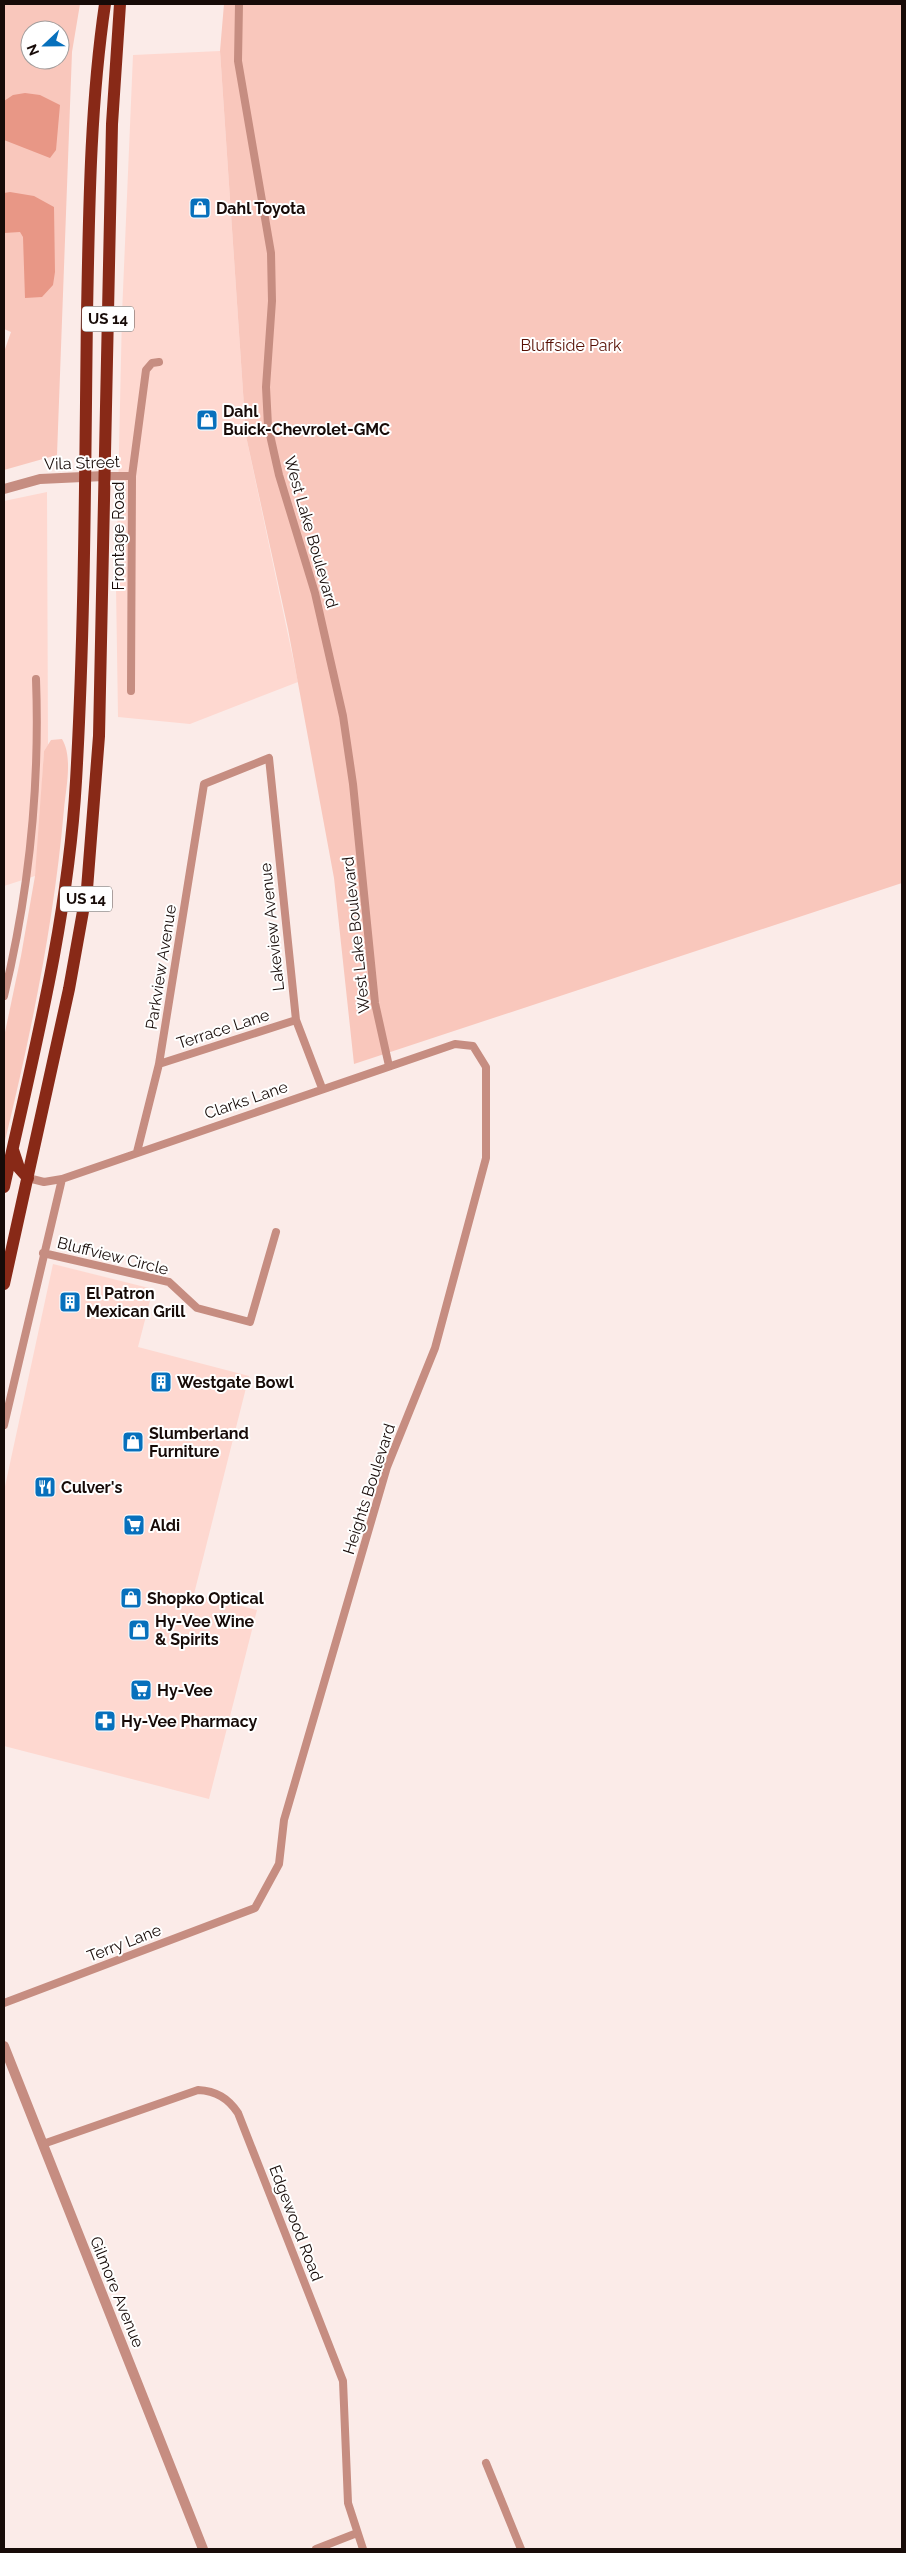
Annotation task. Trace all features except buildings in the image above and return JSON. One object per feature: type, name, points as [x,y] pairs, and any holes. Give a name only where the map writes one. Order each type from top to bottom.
[{"type":"highway","name":"US 14","points":[[4,1187],[45,1005],[68,862],[78,728],[91,150],[105,4]]},
{"type":"highway","name":"US 14","points":[[4,1284],[79,941],[92,848],[99,736],[112,124],[120,4]]},
{"type":"highway","points":[[13,1147],[16,1163],[22,1174],[28,1178]]},
{"type":"street","name":"West Lake Boulevard","points":[[240,4],[238,61],[271,253],[272,300],[266,387],[268,426],[279,475],[316,599],[343,716],[353,784],[376,1003],[389,1066]]},
{"type":"street","name":"Frontage Road","points":[[131,691],[132,476],[146,370],[152,363],[159,362]]},
{"type":"street","name":"Vila Street","points":[[4,489],[40,478],[132,476]]},
{"type":"street","points":[[4,996],[15,949],[27,874],[35,799],[38,736],[36,679]]},
{"type":"street","name":"Parkview Avenue","points":[[137,1152],[159,1064],[204,784],[269,758]]},
{"type":"street","name":"Lakeview Avenue","points":[[269,758],[296,1020],[322,1088]]},
{"type":"street","name":"Terrace Lane","points":[[159,1064],[296,1020]]},
{"type":"street","name":"Clarks Lane","points":[[28,1178],[44,1182],[62,1179],[454,1044],[473,1046]]},
{"type":"street","name":"Heights Boulevard","points":[[255,1908],[279,1864],[284,1820],[309,1734],[388,1467],[435,1348],[486,1158],[486,1067],[473,1046]]},
{"type":"street","points":[[4,1425],[43,1253],[62,1179]]},
{"type":"street","name":"Bluffview Circle","points":[[43,1253],[169,1282],[197,1308],[250,1322],[276,1232]]},
{"type":"street","name":"Terry Lane","points":[[4,2003],[255,1908]]},
{"type":"street","name":"Gilmore Avenue","points":[[4,2046],[203,2549]]},
{"type":"street","name":"Edgewood Road","points":[[43,2144],[198,2090],[220,2095],[231,2103],[238,2113],[343,2381],[348,2503],[363,2549]]},
{"type":"street","points":[[486,2463],[522,2549]]},
{"type":"street","points":[[316,2549],[357,2533]]},
{"type":"shaded area","points":[[220,51],[246,436],[298,682],[190,724],[118,717],[116,586],[122,314],[133,55]]},
{"type":"shaded area","points":[[25,93],[40,95],[60,105],[56,150],[50,158],[4,140],[4,101],[13,95]]},
{"type":"shaded area","points":[[10,192],[34,196],[54,207],[55,272],[53,285],[42,297],[25,298],[23,237],[20,232],[4,233],[4,193]]},
{"type":"shaded area","points":[[47,492],[48,745],[44,751],[38,851],[35,876],[4,886],[4,501]]},
{"type":"shaded area","points":[[53,1264],[153,1289],[138,1347],[249,1376],[194,1594],[257,1610],[209,1799],[4,1746],[4,1491]]},
{"type":"green space","points":[[4,4],[80,4],[72,52],[57,455],[4,470],[4,352],[11,332],[4,329]]},
{"type":"green space","name":"Bluffside Park","points":[[224,4],[902,4],[902,883],[354,1064],[334,878],[288,629],[246,436],[220,51]]},
{"type":"green space","points":[[62,739],[67,755],[68,773],[60,852],[48,936],[32,1020],[4,1145],[4,1037],[35,876],[44,751],[51,740]]},
{"type":"place","name":"Dahl Toyota","points":[[200,208]]},
{"type":"place","name":"Dahl Buick-Chevrolet-GMC","points":[[207,420]]},
{"type":"place","name":"El Patron Mexican Grill","points":[[70,1302]]},
{"type":"place","name":"Westgate Bowl","points":[[161,1382]]},
{"type":"place","name":"Slumberland Furniture","points":[[133,1442]]},
{"type":"place","name":"Culver's","points":[[45,1487]]},
{"type":"place","name":"Aldi","points":[[134,1525]]},
{"type":"place","name":"Shopko Optical","points":[[131,1598]]},
{"type":"place","name":"Hy-Vee Wine & Spirits","points":[[139,1630]]},
{"type":"place","name":"Hy-Vee","points":[[141,1690]]},
{"type":"place","name":"Hy-Vee Pharmacy","points":[[105,1721]]}]
